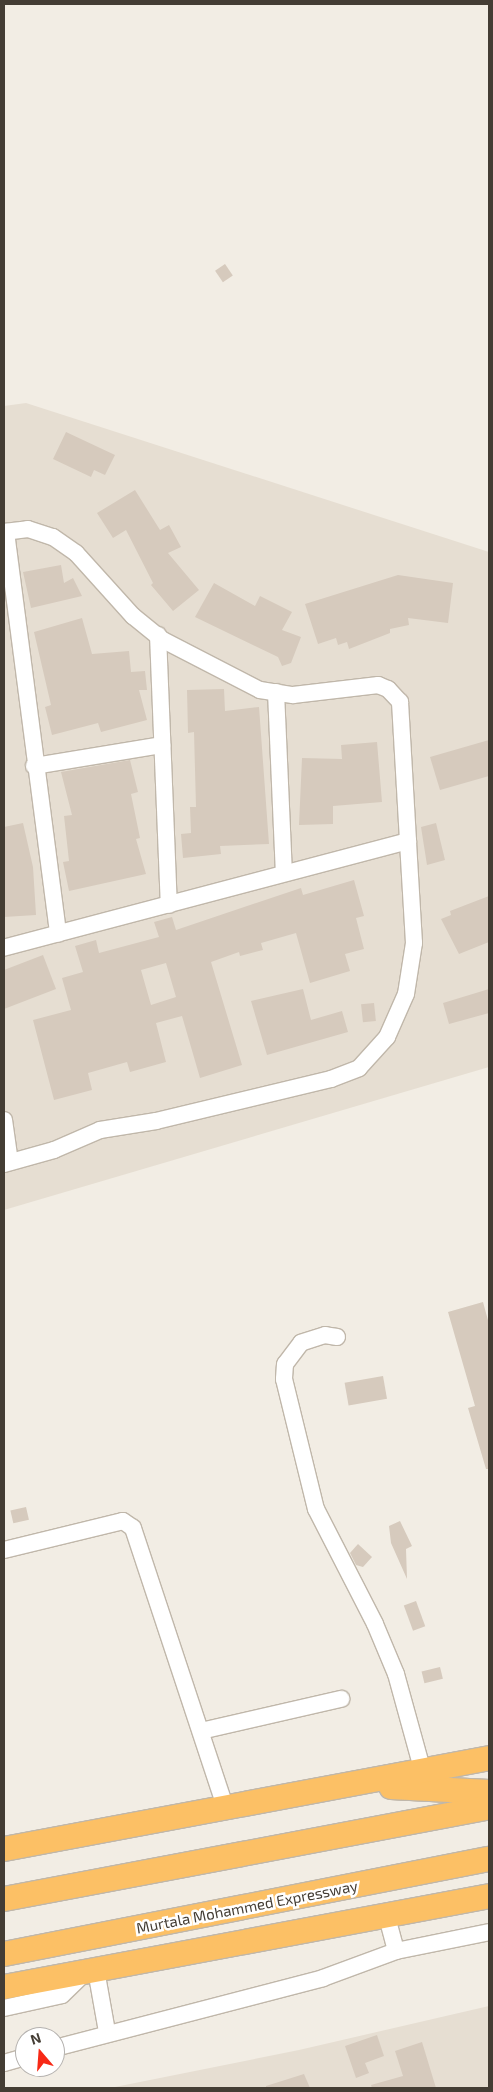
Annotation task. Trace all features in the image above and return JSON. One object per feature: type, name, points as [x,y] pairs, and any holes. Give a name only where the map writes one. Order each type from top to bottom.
[{"type":"highway","points":[[4,1849],[355,1785],[489,1758]]},
{"type":"highway","points":[[355,1785],[489,1792]]},
{"type":"highway","points":[[4,1899],[489,1807]]},
{"type":"highway","name":"Murtala Mohammed Expressway","points":[[4,1954],[489,1859]]},
{"type":"highway","points":[[4,1987],[388,1917],[489,1896]]},
{"type":"highway","points":[[4,1963],[59,1944]]},
{"type":"street","points":[[4,1120],[7,1163],[54,1150],[100,1130],[156,1120],[331,1079],[359,1068],[387,1037],[406,994],[414,944],[400,702],[378,685],[293,695],[260,690],[158,635],[133,616],[76,553],[53,537],[28,529],[5,532],[34,766],[58,934]]},
{"type":"street","points":[[158,635],[169,905]]},
{"type":"street","points":[[276,692],[284,873]]},
{"type":"street","points":[[34,766],[162,745]]},
{"type":"street","points":[[4,948],[408,842]]},
{"type":"street","points":[[337,1337],[325,1335],[301,1343],[285,1364],[284,1379],[316,1509],[375,1624],[396,1674],[423,1772]]},
{"type":"street","points":[[4,1550],[123,1521],[133,1528],[226,1809]]},
{"type":"street","points":[[201,1730],[341,1699]]},
{"type":"street","points":[[388,1917],[396,1951]]},
{"type":"street","points":[[65,2045],[107,2032],[323,1978],[396,1951],[489,1932]]},
{"type":"street","points":[[4,2008],[62,1995],[91,1971],[107,2032]]},
{"type":"shaded area","points":[[26,403],[489,552],[489,1067],[4,1210],[4,406]]},
{"type":"shaded area","points":[[489,2006],[489,2088],[110,2088],[299,2050]]},
{"type":"building","points":[[225,264],[233,276],[223,282],[215,271]]},
{"type":"building","points":[[66,432],[115,455],[105,475],[94,470],[91,477],[53,459]]},
{"type":"building","points":[[135,490],[160,530],[169,525],[181,547],[168,553],[199,590],[173,611],[151,585],[153,583],[126,530],[113,538],[97,513]]},
{"type":"building","points":[[61,565],[64,583],[73,578],[82,596],[31,608],[23,572]]},
{"type":"building","points":[[398,575],[453,583],[448,623],[408,618],[409,625],[390,629],[390,633],[349,649],[347,642],[338,645],[336,638],[318,644],[305,604]]},
{"type":"building","points":[[214,583],[255,606],[260,596],[292,612],[282,630],[301,637],[291,663],[282,666],[278,657],[195,617]]},
{"type":"building","points":[[82,618],[92,654],[129,651],[131,672],[145,671],[147,690],[139,690],[147,720],[101,732],[98,723],[52,735],[45,707],[51,705],[34,632]]},
{"type":"building","points":[[224,689],[225,711],[259,707],[269,844],[220,846],[221,854],[183,858],[181,834],[191,833],[190,807],[196,807],[194,732],[188,733],[187,690]]},
{"type":"building","points":[[489,740],[489,776],[440,790],[430,757]]},
{"type":"building","points":[[377,742],[382,802],[333,806],[333,824],[299,825],[302,758],[342,759],[341,745]]},
{"type":"building","points":[[130,760],[138,792],[131,794],[140,838],[136,839],[146,874],[69,891],[63,862],[69,861],[64,816],[72,815],[61,772]]},
{"type":"building","points":[[23,823],[33,867],[36,915],[4,917],[4,827]]},
{"type":"building","points":[[436,823],[445,860],[427,865],[421,827]]},
{"type":"building","points":[[354,880],[364,916],[356,918],[364,949],[345,954],[350,971],[310,983],[296,933],[261,943],[263,950],[240,956],[239,952],[211,962],[242,1065],[200,1078],[182,1016],[156,1023],[166,1062],[130,1072],[127,1062],[88,1073],[92,1090],[54,1100],[33,1020],[71,1010],[62,978],[83,972],[75,946],[96,940],[99,953],[159,937],[154,922],[172,917],[176,930],[301,888],[303,895]],"holes":[[[166,963],[176,997],[151,1005],[141,970]]]},
{"type":"building","points":[[489,896],[489,942],[459,954],[441,919],[451,915],[450,911]]},
{"type":"building","points":[[43,955],[56,989],[4,1009],[4,970]]},
{"type":"building","points":[[303,989],[311,1020],[342,1011],[348,1032],[267,1055],[251,1001]]},
{"type":"building","points":[[489,989],[489,1013],[449,1024],[443,1003]]},
{"type":"building","points":[[374,1003],[376,1021],[363,1022],[361,1004]]},
{"type":"building","points":[[483,1302],[489,1324],[489,1469],[486,1469],[468,1408],[475,1406],[448,1312]]},
{"type":"building","points":[[383,1376],[387,1399],[349,1405],[345,1383]]},
{"type":"building","points":[[26,1507],[29,1520],[13,1523],[10,1511]]},
{"type":"building","points":[[400,1521],[412,1546],[406,1549],[407,1579],[391,1543],[389,1526]]},
{"type":"building","points":[[358,1544],[372,1557],[363,1567],[356,1565],[350,1553]]},
{"type":"building","points":[[416,1601],[425,1626],[413,1631],[404,1605]]},
{"type":"building","points":[[440,1667],[443,1679],[424,1683],[422,1672]]},
{"type":"building","points":[[377,2035],[384,2056],[365,2063],[369,2073],[356,2078],[345,2046]]},
{"type":"building","points":[[422,2042],[436,2088],[372,2088],[371,2085],[403,2076],[395,2051]]},
{"type":"building","points":[[304,2074],[310,2088],[266,2088],[266,2086]]}]
